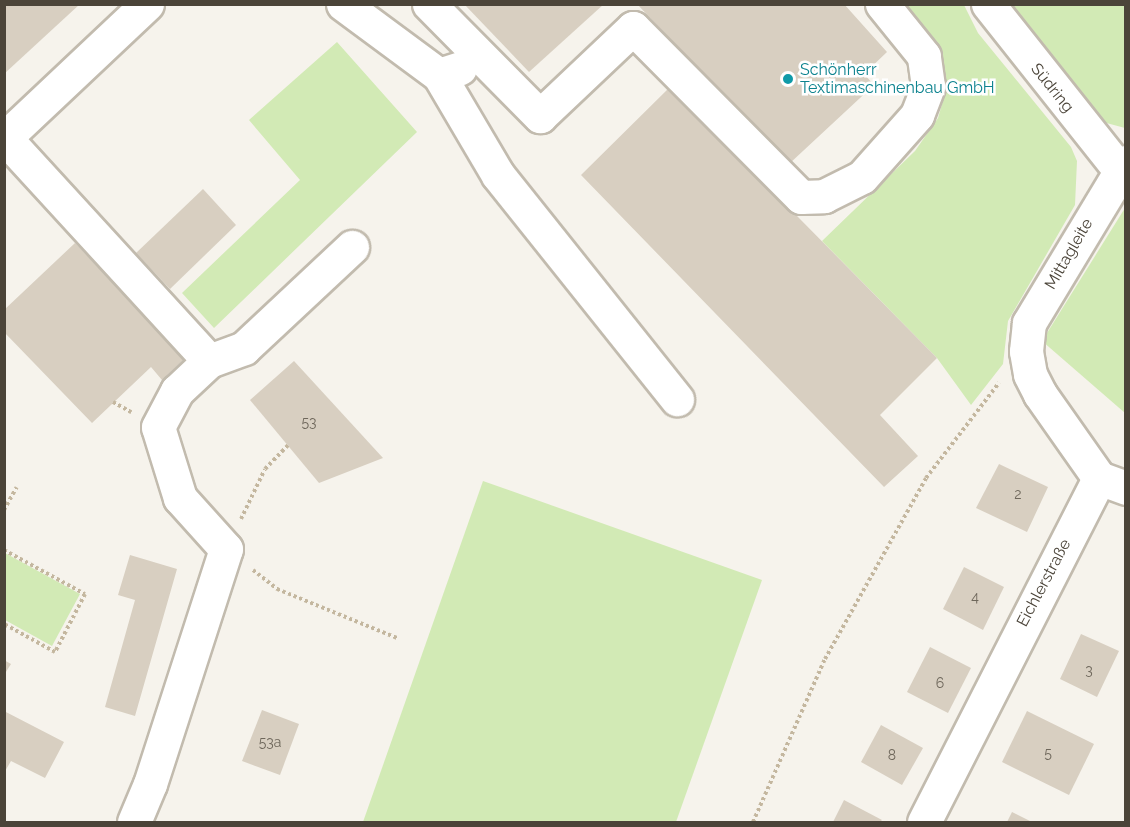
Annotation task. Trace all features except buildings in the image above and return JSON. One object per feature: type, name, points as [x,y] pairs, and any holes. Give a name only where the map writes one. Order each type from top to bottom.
[{"type":"street","points":[[147,4],[4,138],[209,361]]},
{"type":"street","points":[[343,4],[439,75],[498,175],[676,399]]},
{"type":"street","points":[[429,4],[540,116],[633,28],[801,197],[824,196],[862,177],[889,151],[917,115],[928,86],[924,56],[882,4]]},
{"type":"street","name":"Südring","points":[[988,4],[1122,165]]},
{"type":"street","points":[[439,75],[485,61]]},
{"type":"street","name":"Mittagleite","points":[[1026,351],[1029,323],[1122,165]]},
{"type":"street","points":[[134,822],[150,784],[226,549],[180,498],[158,427],[177,391],[209,361],[244,348],[352,247]]},
{"type":"street","name":"Eichlerstraße","points":[[924,822],[1112,483],[1040,394],[1030,374],[1026,351]]},
{"type":"path","points":[[753,822],[825,659],[926,478],[1026,351]]},
{"type":"path","points":[[289,444],[265,469],[226,549],[277,589],[397,638]]},
{"type":"path","points":[[4,510],[17,487]]},
{"type":"path","points":[[4,550],[85,594],[56,652],[4,624]]},
{"type":"green space","points":[[901,5],[964,5],[978,33],[1071,147],[1077,161],[1075,205],[1008,321],[1003,364],[971,405],[937,358],[822,241],[915,151],[938,118],[944,97],[943,73],[936,52]]},
{"type":"green space","points":[[1005,5],[1125,5],[1125,128],[1099,121]]},
{"type":"green space","points":[[337,42],[417,132],[214,328],[182,293],[300,180],[249,120]]},
{"type":"green space","points":[[1125,208],[1125,413],[1042,341]]},
{"type":"green space","points":[[483,481],[762,580],[676,822],[363,822]]},
{"type":"green space","points":[[5,553],[80,594],[52,646],[5,620]]},
{"type":"place","name":"Schönherr Textimaschinenbau GmbH","points":[[788,79]]}]
